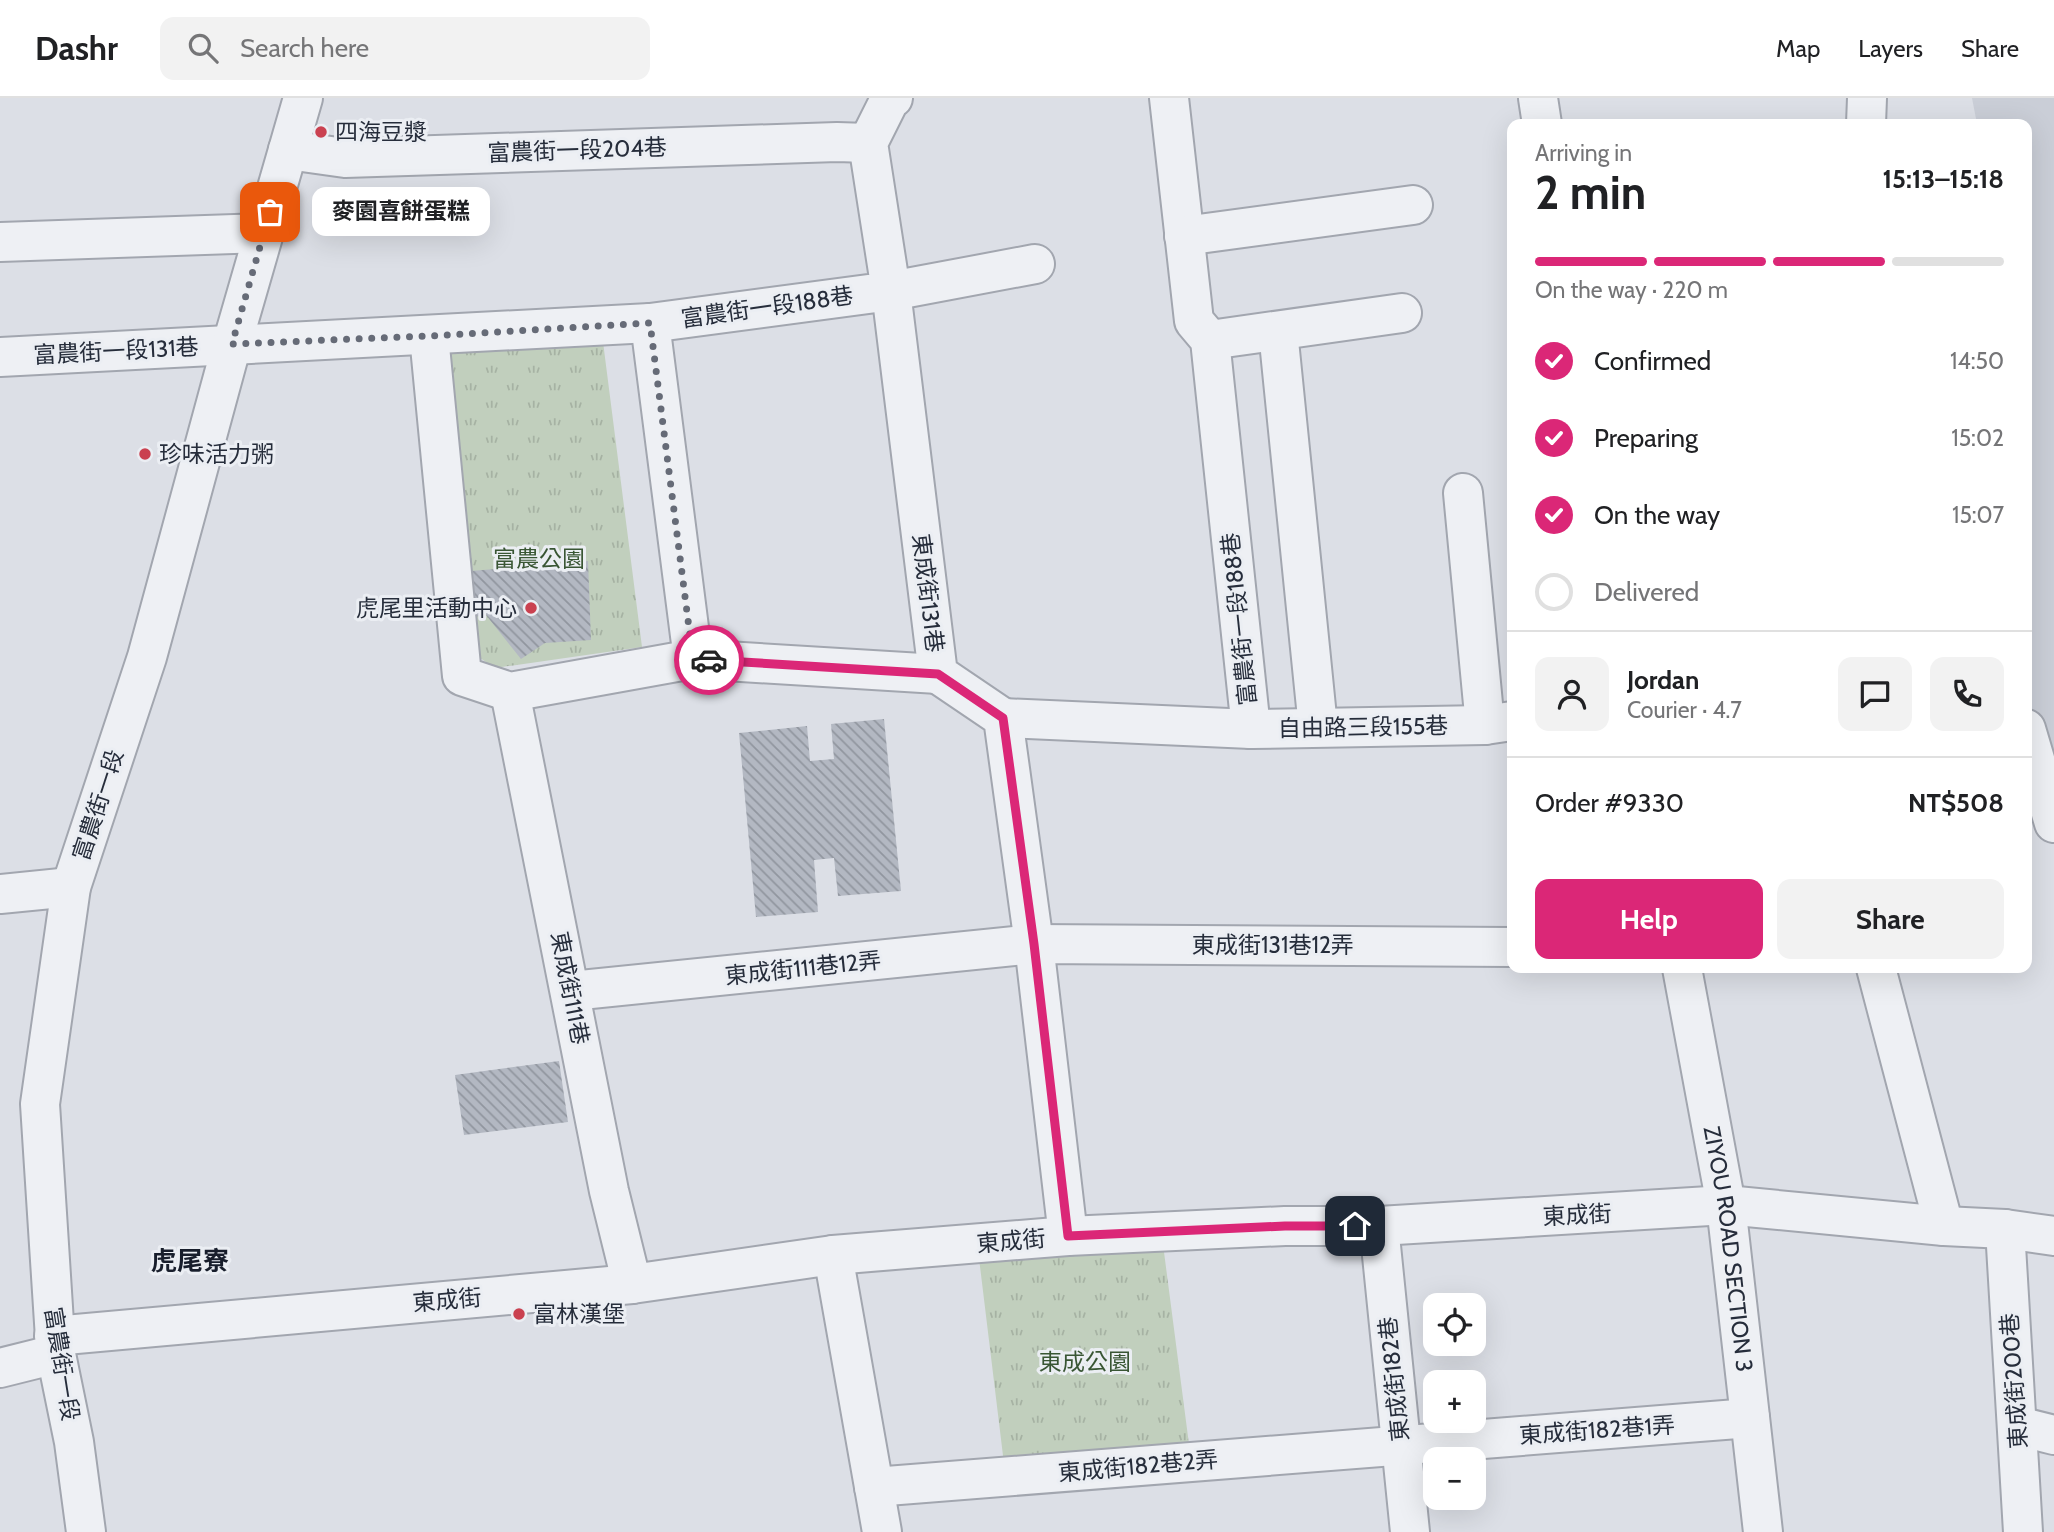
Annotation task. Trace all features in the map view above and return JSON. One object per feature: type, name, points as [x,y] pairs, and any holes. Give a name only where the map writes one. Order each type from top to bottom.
[{"type":"street","name":"富農街一段","points":[[86,1532],[74,1442],[55,1345],[40,1104],[71,887],[147,657],[232,344],[303,98]]},
{"type":"street","points":[[891,291],[867,143],[893,98]]},
{"type":"street","name":"富農街一段188巷","points":[[1169,98],[1194,321],[1210,340],[1251,729]]},
{"type":"street","points":[[1538,98],[1541,119]]},
{"type":"street","points":[[1866,119],[1867,98]]},
{"type":"street","name":"富農街一段204巷","points":[[288,150],[345,158],[867,143]]},
{"type":"street","points":[[1184,236],[1413,205]]},
{"type":"street","points":[[0,242],[264,233]]},
{"type":"street","name":"富農街一段188巷","points":[[232,344],[650,323],[891,291],[1035,264]]},
{"type":"street","name":"東成街131巷","points":[[891,291],[938,674],[1003,718]]},
{"type":"street","points":[[1210,340],[1402,313]]},
{"type":"street","points":[[650,323],[693,659]]},
{"type":"street","points":[[1279,331],[1318,727]]},
{"type":"street","points":[[429,336],[462,676],[510,692],[693,659],[938,674]]},
{"type":"street","name":"富農街一段131巷","points":[[0,357],[232,344]]},
{"type":"street","points":[[1463,493],[1499,723]]},
{"type":"street","name":"東成街111巷","points":[[510,692],[609,1191],[632,1284]]},
{"type":"street","points":[[1003,718],[1034,944],[1068,1236]]},
{"type":"street","name":"自由路三段155巷","points":[[1003,718],[1251,729],[1499,723]]},
{"type":"street","points":[[2032,749],[2054,823]]},
{"type":"street","points":[[0,894],[71,887]]},
{"type":"street","name":"東成街111巷12弄","points":[[571,991],[1034,944]]},
{"type":"street","name":"東成街131巷12弄","points":[[1034,944],[1507,947]]},
{"type":"street","name":"ZIYOU ROAD SECTION 3","points":[[1683,973],[1726,1205],[1763,1532]]},
{"type":"street","points":[[1877,973],[1944,1226]]},
{"type":"street","name":"東成街","points":[[0,1368],[55,1345],[632,1284],[834,1255],[1068,1236],[1285,1226],[1379,1226],[1726,1205],[1944,1226],[2004,1229],[2054,1236]]},
{"type":"street","name":"東成街182巷","points":[[1379,1226],[1410,1532]]},
{"type":"street","name":"東成街200巷","points":[[2004,1229],[2023,1532]]},
{"type":"street","points":[[834,1255],[882,1532]]},
{"type":"street","name":"東成街182巷1弄","points":[[1401,1445],[1750,1418]]},
{"type":"street","points":[[2018,1426],[2054,1435]]},
{"type":"street","name":"東成街182巷2弄","points":[[874,1487],[1401,1445]]},
{"type":"shaded area","points":[[1972,98],[2054,98],[2054,803],[2032,729],[2032,119],[1976,119]]},
{"type":"green space","name":"富農公園","points":[[602,334],[642,647],[495,668],[456,642],[422,350]]},
{"type":"green space","name":"東成公園","points":[[978,1250],[1164,1252],[1190,1452],[1005,1472]]},
{"type":"building","name":"虎尾里活動中心","points":[[588,561],[591,640],[545,643],[521,659],[486,615],[473,617],[471,571]]},
{"type":"building","points":[[884,719],[901,891],[838,896],[834,858],[814,860],[818,912],[756,917],[739,733],[807,726],[810,761],[834,759],[831,724]]},
{"type":"building","points":[[559,1061],[568,1122],[464,1135],[455,1075]]},
{"type":"way so far","points":[[270,212],[232,344],[650,323],[693,659],[709,660]]},
{"type":"place","name":"四海豆漿","points":[[321,132]]},
{"type":"place","name":"麥園喜餅蛋糕","points":[[270,212]]},
{"type":"place","name":"珍味活力粥","points":[[145,454]]},
{"type":"place","name":"虎尾里活動中心","points":[[531,608]]},
{"type":"place","name":"富林漢堡","points":[[519,1314]]},
{"type":"district","name":"虎尾寮","points":[[190,1261]]},
{"type":"route","points":[[709,660],[938,674],[1003,718],[1034,944],[1068,1236],[1285,1226],[1355,1226]]}]
